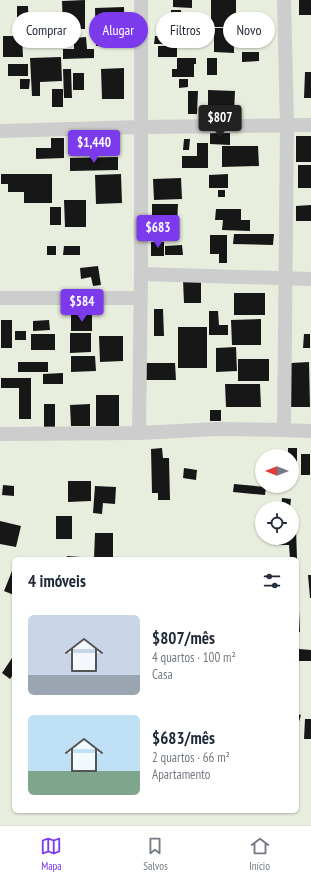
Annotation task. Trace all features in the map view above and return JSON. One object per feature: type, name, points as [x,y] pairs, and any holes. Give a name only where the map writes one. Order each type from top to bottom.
[{"type":"street","points":[[139,433],[141,298],[141,0]]},
{"type":"street","points":[[284,0],[287,126],[284,430]]},
{"type":"street","points":[[0,131],[140,127],[311,125]]},
{"type":"street","points":[[141,274],[311,279]]},
{"type":"street","points":[[0,298],[141,298]]},
{"type":"street","points":[[0,434],[139,433],[217,429],[311,431]]},
{"type":"green space","points":[[0,0],[311,0],[311,825],[0,825]]},
{"type":"building","points":[[85,0],[85,29],[81,29],[81,12],[62,12],[62,1]]},
{"type":"building","points":[[173,0],[192,0],[192,8],[173,7]]},
{"type":"building","points":[[211,0],[236,0],[236,12],[223,12],[223,27],[215,27],[215,12],[211,12]]},
{"type":"building","points":[[299,0],[311,0],[311,15],[299,15]]},
{"type":"building","points":[[17,6],[28,6],[28,12],[17,12]]},
{"type":"building","points":[[124,7],[124,12],[95,12],[95,8]]},
{"type":"building","points":[[171,10],[181,10],[181,12],[171,12]]},
{"type":"building","points":[[215,28],[223,28],[223,48],[234,48],[234,53],[214,52]]},
{"type":"building","points":[[3,36],[12,36],[12,48],[23,48],[23,57],[3,57]]},
{"type":"building","points":[[155,36],[156,36],[156,44],[154,44]]},
{"type":"building","points":[[81,37],[86,37],[87,49],[94,49],[94,58],[63,59],[63,49],[81,48]]},
{"type":"building","points":[[158,48],[177,48],[177,57],[158,57]]},
{"type":"building","points":[[242,52],[259,52],[259,61],[242,62]]},
{"type":"building","points":[[61,57],[62,81],[40,82],[40,96],[32,96],[30,58]]},
{"type":"building","points":[[177,58],[196,58],[196,64],[194,64],[194,77],[172,77],[172,69],[177,69]]},
{"type":"building","points":[[207,58],[217,58],[217,75],[207,75]]},
{"type":"building","points":[[8,64],[28,64],[28,76],[8,76]]},
{"type":"building","points":[[124,68],[124,99],[102,99],[101,69]]},
{"type":"building","points":[[63,69],[71,69],[72,98],[64,98]]},
{"type":"building","points":[[305,72],[311,72],[311,98],[304,98]]},
{"type":"building","points":[[73,73],[84,73],[84,90],[73,90]]},
{"type":"building","points":[[20,79],[30,79],[29,89],[20,89]]},
{"type":"building","points":[[179,79],[188,79],[188,87],[179,88]]},
{"type":"building","points":[[52,89],[63,89],[63,107],[52,107]]},
{"type":"building","points":[[208,90],[235,91],[234,113],[208,113]]},
{"type":"building","points":[[188,91],[198,91],[197,114],[188,114]]},
{"type":"building","points":[[210,133],[230,133],[230,145],[210,144]]},
{"type":"building","points":[[296,136],[311,136],[311,162],[296,162]]},
{"type":"building","points":[[51,138],[64,138],[64,158],[36,159],[36,148],[51,148]]},
{"type":"building","points":[[184,139],[190,139],[189,150],[183,150]]},
{"type":"building","points":[[197,143],[208,143],[208,168],[182,168],[182,156],[197,156]]},
{"type":"building","points":[[222,146],[258,146],[259,166],[222,167]]},
{"type":"building","points":[[118,157],[118,170],[70,171],[70,158]]},
{"type":"building","points":[[298,165],[311,165],[311,188],[298,188]]},
{"type":"building","points":[[1,174],[52,174],[52,203],[24,203],[24,192],[8,192],[8,184],[1,184]]},
{"type":"building","points":[[121,174],[122,203],[96,204],[95,175]]},
{"type":"building","points":[[228,174],[228,188],[209,188],[209,175]]},
{"type":"building","points":[[181,178],[182,199],[154,200],[153,179]]},
{"type":"building","points":[[218,190],[225,190],[225,197],[218,197]]},
{"type":"building","points":[[64,200],[86,200],[86,227],[65,227]]},
{"type":"building","points":[[152,204],[178,204],[177,225],[152,225]]},
{"type":"building","points":[[311,205],[311,221],[296,221],[296,206]]},
{"type":"building","points":[[50,207],[61,207],[61,225],[50,225]]},
{"type":"building","points":[[216,209],[241,209],[241,220],[250,220],[250,231],[222,230],[223,220],[215,220]]},
{"type":"building","points":[[234,234],[274,234],[273,245],[233,244]]},
{"type":"building","points":[[210,235],[227,235],[227,263],[219,263],[219,254],[210,254]]},
{"type":"building","points":[[151,242],[164,242],[164,256],[151,256]]},
{"type":"building","points":[[182,245],[183,255],[165,255],[165,246]]},
{"type":"building","points":[[47,246],[56,246],[56,255],[47,255]]},
{"type":"building","points":[[64,246],[80,246],[80,255],[63,255]]},
{"type":"building","points":[[98,266],[101,285],[93,286],[91,277],[81,279],[80,268]]},
{"type":"building","points":[[183,280],[201,280],[201,303],[184,303]]},
{"type":"building","points":[[234,293],[265,293],[265,315],[234,315]]},
{"type":"building","points":[[154,309],[163,309],[164,336],[154,336]]},
{"type":"building","points":[[209,311],[218,311],[219,325],[228,325],[228,335],[209,335]]},
{"type":"building","points":[[71,315],[92,315],[92,331],[71,331]]},
{"type":"building","points":[[261,319],[261,345],[232,345],[231,320]]},
{"type":"building","points":[[1,320],[12,320],[12,348],[1,348]]},
{"type":"building","points":[[49,320],[50,330],[33,331],[33,321]]},
{"type":"building","points":[[178,327],[207,327],[207,368],[178,368]]},
{"type":"building","points":[[15,331],[26,331],[26,340],[15,340]]},
{"type":"building","points":[[70,333],[91,333],[91,352],[70,353]]},
{"type":"building","points":[[31,334],[55,334],[55,350],[31,350]]},
{"type":"building","points":[[304,334],[310,334],[310,348],[303,348]]},
{"type":"building","points":[[99,336],[123,336],[123,361],[100,362]]},
{"type":"building","points":[[236,347],[237,371],[216,372],[216,348]]},
{"type":"building","points":[[71,356],[95,356],[96,371],[71,372]]},
{"type":"building","points":[[238,359],[269,359],[269,381],[238,381]]},
{"type":"building","points":[[18,362],[48,362],[48,372],[18,372]]},
{"type":"building","points":[[309,362],[310,407],[291,407],[291,363]]},
{"type":"building","points":[[145,363],[175,363],[176,380],[145,380]]},
{"type":"building","points":[[63,373],[63,384],[43,384],[43,374]]},
{"type":"building","points":[[1,378],[31,378],[31,388],[1,388]]},
{"type":"building","points":[[225,384],[260,384],[261,407],[226,407]]},
{"type":"building","points":[[19,388],[31,388],[31,419],[19,419]]},
{"type":"building","points":[[96,395],[119,395],[119,426],[96,426]]},
{"type":"building","points":[[44,404],[55,404],[55,427],[44,427]]},
{"type":"building","points":[[90,404],[90,426],[71,426],[70,405]]},
{"type":"building","points":[[210,410],[221,410],[221,421],[210,421]]},
{"type":"building","points":[[162,448],[163,458],[169,458],[170,500],[158,500],[158,493],[152,493],[151,449]]},
{"type":"building","points":[[301,454],[310,454],[310,475],[301,475]]},
{"type":"building","points":[[184,468],[197,470],[196,480],[183,478]]},
{"type":"building","points":[[68,481],[91,481],[91,501],[68,502]]},
{"type":"building","points":[[234,484],[255,486],[255,493],[265,493],[265,495],[233,492]]},
{"type":"building","points":[[3,485],[14,486],[14,496],[2,495]]},
{"type":"building","points":[[95,486],[116,487],[115,504],[103,503],[102,514],[93,513]]},
{"type":"building","points":[[282,498],[291,499],[291,501],[282,501]]},
{"type":"building","points":[[56,516],[72,516],[72,539],[56,539]]},
{"type":"building","points":[[0,521],[21,526],[16,547],[0,544]]},
{"type":"building","points":[[95,533],[113,533],[113,557],[94,557]]},
{"type":"building","points":[[289,545],[297,545],[297,557],[290,557]]},
{"type":"building","points":[[12,571],[12,594],[4,591]]},
{"type":"building","points":[[308,575],[311,575],[311,598],[310,598]]},
{"type":"building","points":[[299,611],[300,632],[299,632]]},
{"type":"building","points":[[299,649],[311,650],[311,661],[299,661]]},
{"type":"building","points":[[12,658],[12,676],[10,679],[2,673]]},
{"type":"building","points":[[305,719],[311,719],[311,739],[304,739]]}]
